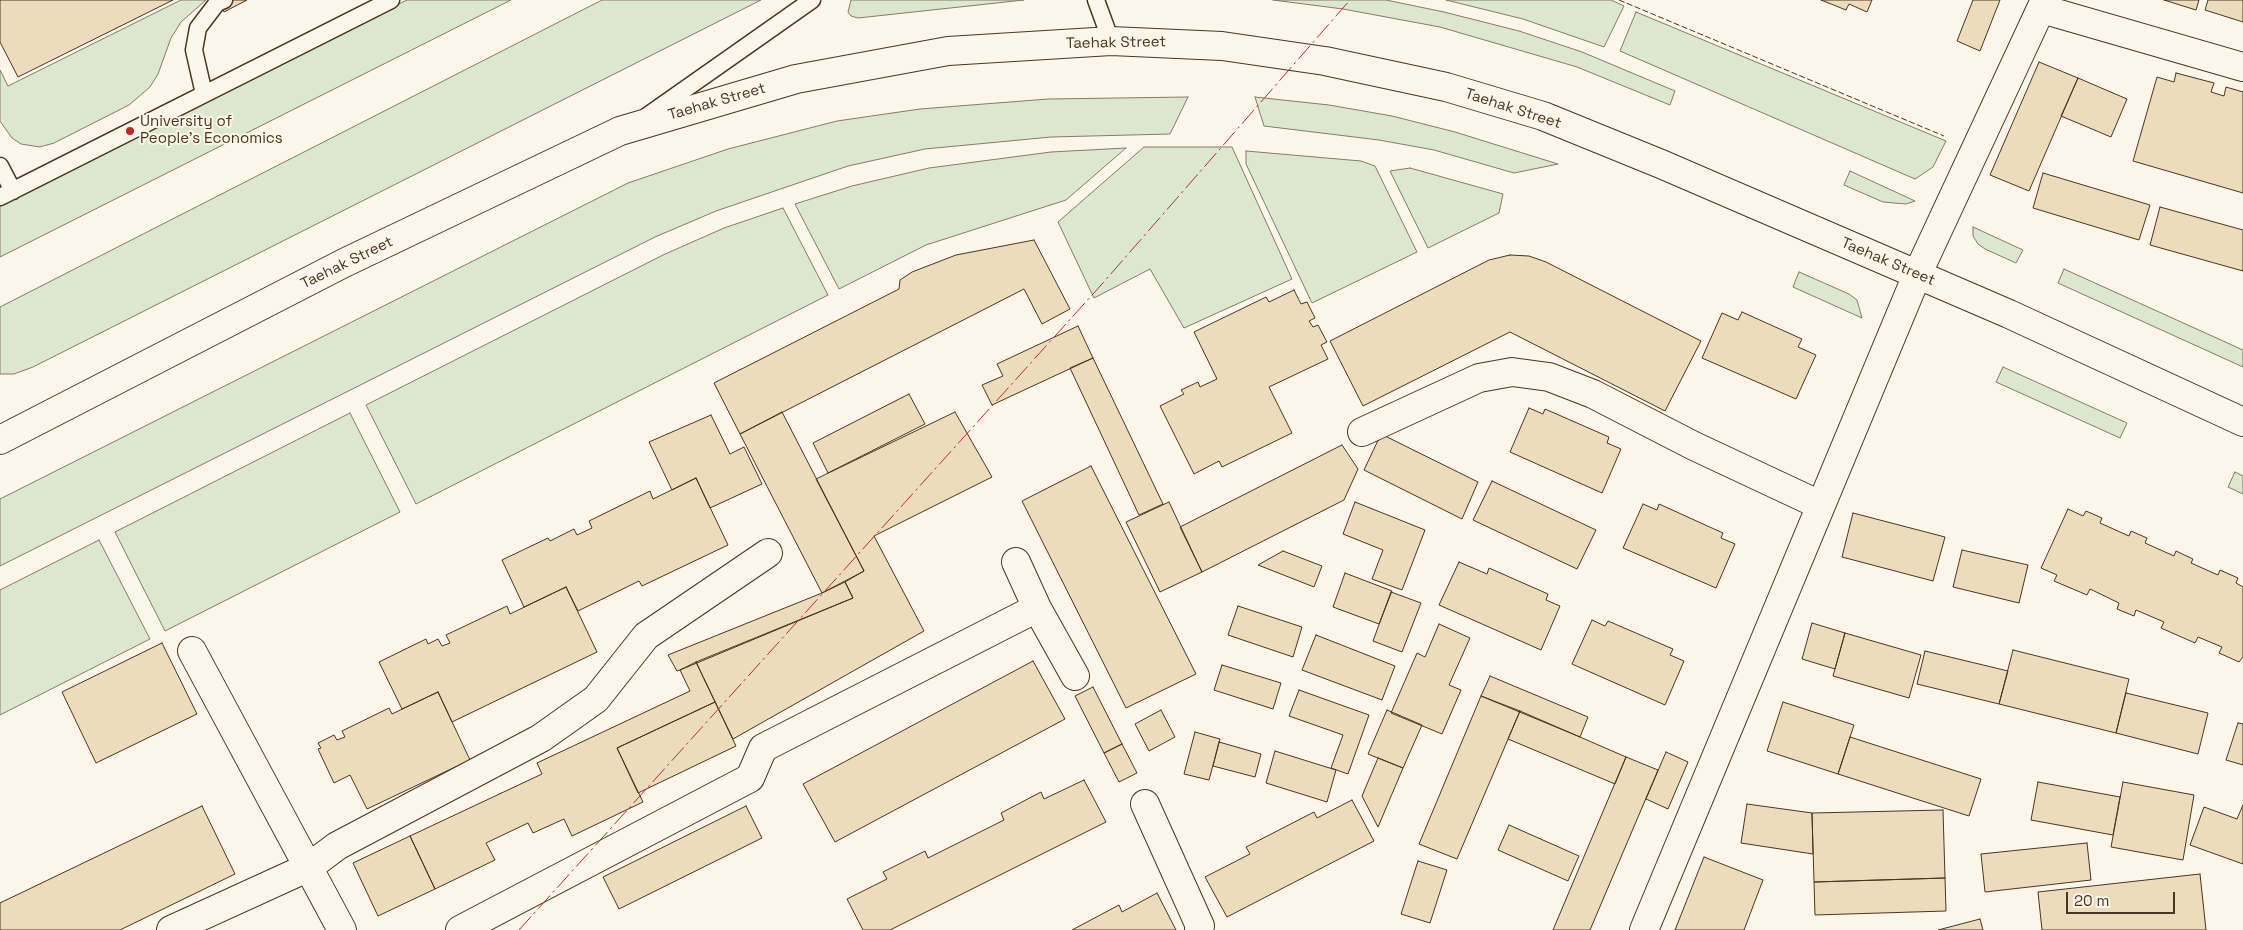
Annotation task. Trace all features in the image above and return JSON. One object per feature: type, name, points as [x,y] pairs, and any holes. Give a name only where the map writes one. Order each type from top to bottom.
[{"type":"street","points":[[1644,930],[1916,275],[2044,4],[2243,67]]},
{"type":"street","name":"Taehak Street","points":[[0,440],[344,263],[630,128],[796,79],[948,51],[1111,41],[1222,46],[1325,61],[1446,87],[1552,120],[1670,168],[2009,314],[2243,422]]},
{"type":"street","points":[[1362,432],[1478,378],[1512,372],[1549,377],[1594,394],[1694,446],[1820,505]]},
{"type":"street","points":[[171,930],[309,867],[337,846],[541,738],[596,699],[646,636],[768,553]]},
{"type":"street","points":[[1016,562],[1037,608],[1075,676]]},
{"type":"street","points":[[460,930],[750,778],[763,748],[1037,608]]},
{"type":"street","points":[[192,651],[342,930]]},
{"type":"street","points":[[1145,804],[1200,926],[1199,930]]},
{"type":"lane","points":[[204,94],[194,50],[198,28],[217,3],[224,0]]},
{"type":"lane","points":[[630,128],[812,0]]},
{"type":"lane","points":[[1096,0],[1111,41]]},
{"type":"lane","points":[[0,166],[6,194],[387,1]]},
{"type":"green space","points":[[181,0],[206,0],[181,22],[171,38],[158,74],[150,87],[129,105],[54,143],[40,147],[21,144],[12,138],[0,121],[0,70],[8,86]]},
{"type":"green space","points":[[407,0],[511,0],[0,257],[0,205]]},
{"type":"green space","points":[[602,0],[761,0],[33,367],[14,374],[0,374],[0,307]]},
{"type":"green space","points":[[851,0],[1024,0],[858,18],[851,16],[848,12]]},
{"type":"green space","points":[[1273,0],[1386,0],[1444,12],[1519,31],[1582,52],[1675,91],[1670,105],[1577,67],[1440,27],[1343,9]]},
{"type":"green space","points":[[1446,0],[1611,0],[1624,6],[1604,47],[1523,19]]},
{"type":"green space","points":[[1636,12],[1946,141],[1933,167],[1915,179],[1620,51]]},
{"type":"green space","points":[[1188,97],[1170,134],[1051,137],[925,149],[848,166],[716,211],[655,237],[0,566],[0,499],[628,183],[728,149],[837,121],[920,109],[1048,99]]},
{"type":"green space","points":[[1255,97],[1329,105],[1392,116],[1455,132],[1558,164],[1514,173],[1434,150],[1379,140],[1264,126]]},
{"type":"green space","points":[[1144,147],[1232,147],[1292,279],[1184,328],[1150,269],[1094,298],[1058,222]]},
{"type":"green space","points":[[1126,148],[1066,200],[926,245],[839,289],[795,204],[852,186],[929,168],[1051,152]]},
{"type":"green space","points":[[1246,151],[1361,161],[1375,166],[1417,252],[1312,303],[1246,164]]},
{"type":"green space","points":[[1410,168],[1503,194],[1499,213],[1428,248],[1390,171]]},
{"type":"green space","points":[[1850,171],[1915,201],[1906,204],[1883,202],[1844,185]]},
{"type":"green space","points":[[783,208],[828,295],[416,504],[366,405],[663,255],[724,228]]},
{"type":"green space","points":[[1973,227],[2023,250],[2016,263],[1978,244],[1973,236]]},
{"type":"green space","points":[[2064,269],[2243,350],[2243,367],[2058,283]]},
{"type":"green space","points":[[1799,272],[1849,294],[1857,300],[1862,318],[1793,287]]},
{"type":"green space","points":[[2003,367],[2127,423],[2120,438],[1996,382]]},
{"type":"green space","points":[[350,413],[400,512],[165,631],[115,532]]},
{"type":"green space","points":[[2235,472],[2243,476],[2243,494],[2228,487]]},
{"type":"green space","points":[[99,540],[150,639],[0,715],[0,590]]},
{"type":"building","points":[[0,0],[173,0],[18,77],[0,42]]},
{"type":"building","points":[[218,0],[247,0],[224,12]]},
{"type":"building","points":[[1821,0],[1872,0],[1867,12],[1849,4],[1846,10]]},
{"type":"building","points":[[1973,0],[2000,0],[1980,51],[1957,41]]},
{"type":"building","points":[[2164,0],[2199,0],[2196,10]]},
{"type":"building","points":[[2208,0],[2243,0],[2243,22],[2205,10]]},
{"type":"building","points":[[2039,62],[2078,78],[2029,191],[1990,175]]},
{"type":"building","points":[[2176,73],[2214,83],[2211,92],[2224,96],[2226,87],[2243,92],[2243,193],[2133,161],[2157,77],[2174,82]]},
{"type":"building","points":[[2078,78],[2127,99],[2111,137],[2061,116]]},
{"type":"building","points":[[2043,173],[2150,205],[2139,240],[2033,208]]},
{"type":"building","points":[[2160,207],[2243,230],[2243,271],[2150,245]]},
{"type":"building","points":[[1034,240],[1070,309],[1042,324],[1024,289],[740,434],[714,383],[899,289],[900,280],[912,272],[956,255]]},
{"type":"building","points":[[1510,255],[1529,256],[1546,262],[1701,341],[1665,411],[1510,332],[1363,406],[1330,341],[1489,260]]},
{"type":"building","points":[[1294,290],[1301,304],[1307,302],[1315,318],[1309,321],[1313,327],[1318,325],[1327,342],[1321,345],[1328,359],[1269,387],[1292,433],[1222,467],[1219,461],[1194,474],[1160,406],[1184,394],[1181,390],[1198,382],[1200,387],[1217,379],[1194,332],[1266,297],[1269,302]]},
{"type":"building","points":[[1742,312],[1802,339],[1798,347],[1816,355],[1796,399],[1702,358],[1722,313],[1738,320]]},
{"type":"building","points":[[1078,326],[1093,358],[992,405],[982,385],[1003,376],[997,364]]},
{"type":"building","points":[[1093,358],[1163,504],[1139,515],[1070,368]]},
{"type":"building","points":[[909,394],[925,424],[828,473],[813,443]]},
{"type":"building","points":[[1529,408],[1543,414],[1545,409],[1609,437],[1607,443],[1621,449],[1602,493],[1510,452]]},
{"type":"building","points":[[782,412],[864,571],[822,593],[740,434]]},
{"type":"building","points":[[955,412],[992,477],[874,536],[924,631],[733,739],[696,662],[853,598],[845,582],[864,571],[816,479]]},
{"type":"building","points":[[711,415],[730,454],[744,447],[762,484],[710,508],[696,478],[672,490],[649,442]]},
{"type":"building","points":[[1381,434],[1478,482],[1462,519],[1364,470]]},
{"type":"building","points":[[1342,445],[1358,469],[1344,500],[1202,572],[1180,527]]},
{"type":"building","points":[[1091,466],[1196,674],[1126,708],[1022,501]]},
{"type":"building","points":[[696,478],[728,545],[642,586],[639,581],[578,611],[566,587],[524,607],[502,560],[548,538],[550,541],[574,529],[577,535],[592,528],[589,521],[650,491],[653,499]]},
{"type":"building","points":[[1492,481],[1596,530],[1577,569],[1473,520]]},
{"type":"building","points":[[1169,502],[1202,572],[1160,592],[1126,522]]},
{"type":"building","points":[[1355,502],[1425,530],[1402,590],[1372,579],[1383,550],[1343,534]]},
{"type":"building","points":[[1643,504],[1657,510],[1659,504],[1723,533],[1721,538],[1735,544],[1716,588],[1623,548]]},
{"type":"building","points":[[2068,509],[2083,516],[2086,511],[2102,518],[2100,523],[2129,536],[2131,531],[2147,538],[2145,543],[2174,556],[2176,551],[2193,559],[2191,563],[2218,575],[2220,570],[2238,578],[2236,583],[2243,587],[2243,657],[2239,662],[2219,653],[2222,647],[2198,637],[2195,643],[2161,628],[2164,622],[2136,610],[2134,616],[2117,609],[2119,603],[2090,589],[2087,595],[2054,581],[2057,575],[2041,568]]},
{"type":"building","points":[[1853,513],[1945,537],[1933,581],[1842,557]]},
{"type":"building","points":[[1962,550],[2028,565],[2019,603],[1953,587]]},
{"type":"building","points":[[1283,551],[1322,566],[1314,587],[1258,565]]},
{"type":"building","points":[[1459,562],[1487,574],[1489,568],[1548,594],[1546,600],[1560,606],[1541,650],[1439,605]]},
{"type":"building","points":[[1345,573],[1392,591],[1379,624],[1333,607]]},
{"type":"building","points":[[845,582],[853,598],[680,670],[677,671],[668,655],[822,593]]},
{"type":"building","points":[[566,587],[597,652],[452,722],[438,692],[402,709],[379,662],[426,639],[428,644],[438,639],[442,646],[450,643],[446,635],[507,606],[510,614]]},
{"type":"building","points":[[1391,592],[1421,603],[1402,652],[1373,641]]},
{"type":"building","points":[[1238,606],[1302,627],[1293,657],[1228,635]]},
{"type":"building","points":[[1592,620],[1605,626],[1608,621],[1673,649],[1670,655],[1684,661],[1665,705],[1572,664]]},
{"type":"building","points":[[1812,623],[1845,633],[1835,669],[1802,659]]},
{"type":"building","points":[[1439,624],[1470,638],[1449,685],[1461,690],[1442,734],[1391,713],[1417,653],[1425,657]]},
{"type":"building","points":[[1845,633],[1921,655],[1909,698],[1833,676]]},
{"type":"building","points":[[1316,635],[1395,666],[1382,700],[1302,670]]},
{"type":"building","points":[[162,643],[197,714],[96,763],[62,692]]},
{"type":"building","points":[[2013,650],[2129,679],[2116,733],[1999,704]]},
{"type":"building","points":[[1925,651],[2008,671],[1999,704],[1917,684]]},
{"type":"building","points":[[1033,661],[1065,719],[835,842],[803,784]]},
{"type":"building","points":[[696,662],[715,702],[617,748],[643,802],[572,836],[564,819],[533,833],[528,823],[486,843],[495,860],[435,889],[410,836],[542,774],[537,763],[690,691],[680,670]]},
{"type":"building","points":[[1222,665],[1281,683],[1273,709],[1214,690]]},
{"type":"building","points":[[1490,676],[1588,717],[1580,737],[1481,696]]},
{"type":"building","points":[[1093,687],[1122,744],[1104,753],[1075,696]]},
{"type":"building","points":[[1299,690],[1369,715],[1348,774],[1331,768],[1343,735],[1289,716]]},
{"type":"building","points":[[438,692],[470,760],[367,809],[350,775],[334,783],[318,749],[321,748],[318,743],[334,735],[337,740],[345,737],[342,731],[389,708],[392,714]]},
{"type":"building","points":[[2126,693],[2208,713],[2198,754],[2116,733]]},
{"type":"building","points":[[1481,696],[1520,711],[1457,859],[1419,844]]},
{"type":"building","points":[[715,702],[736,746],[638,793],[617,748]]},
{"type":"building","points":[[1783,702],[1854,725],[1838,774],[1767,751]]},
{"type":"building","points":[[1161,710],[1175,737],[1149,751],[1135,724]]},
{"type":"building","points":[[1387,710],[1422,725],[1403,768],[1368,754]]},
{"type":"building","points":[[1520,711],[1626,757],[1615,784],[1508,739]]},
{"type":"building","points":[[2238,723],[2243,724],[2243,765],[2226,760]]},
{"type":"building","points":[[1195,732],[1220,739],[1209,780],[1184,774]]},
{"type":"building","points":[[1850,737],[1981,779],[1969,816],[1838,774]]},
{"type":"building","points":[[1219,742],[1261,754],[1255,777],[1213,766]]},
{"type":"building","points":[[1122,744],[1137,773],[1119,782],[1104,753]]},
{"type":"building","points":[[1275,751],[1336,770],[1327,802],[1266,783]]},
{"type":"building","points":[[1666,752],[1688,762],[1668,809],[1646,799]]},
{"type":"building","points":[[1626,757],[1658,770],[1590,930],[1553,930]]},
{"type":"building","points":[[1378,758],[1403,768],[1378,827],[1362,796]]},
{"type":"building","points":[[1084,780],[1106,822],[890,930],[863,930],[847,899],[887,879],[883,872],[925,851],[928,858],[1004,820],[1001,813],[1041,792],[1044,799]]},
{"type":"building","points":[[2038,782],[2120,797],[2113,835],[2031,820]]},
{"type":"building","points":[[2123,782],[2194,795],[2183,860],[2111,847]]},
{"type":"building","points":[[1352,800],[1374,841],[1227,917],[1205,877],[1250,854],[1246,847],[1314,812],[1317,818]]},
{"type":"building","points":[[1747,804],[1812,813],[1813,854],[1741,843]]},
{"type":"building","points":[[2243,805],[2243,864],[2190,845],[2204,807],[2237,819]]},
{"type":"building","points":[[202,806],[235,874],[120,930],[0,930],[0,903]]},
{"type":"building","points":[[746,806],[762,838],[619,909],[603,877]]},
{"type":"building","points":[[1943,810],[1945,878],[1814,882],[1812,813]]},
{"type":"building","points":[[1509,825],[1579,856],[1568,881],[1498,850]]},
{"type":"building","points":[[410,836],[435,889],[378,916],[353,863]]},
{"type":"building","points":[[2087,843],[2091,880],[1985,892],[1981,854]]},
{"type":"building","points":[[1704,857],[1763,880],[1744,930],[1675,930]]},
{"type":"building","points":[[1418,861],[1447,870],[1430,923],[1401,914]]},
{"type":"building","points":[[2200,874],[2206,930],[2042,930],[2038,892]]},
{"type":"building","points":[[1945,878],[1946,911],[1815,915],[1814,882]]},
{"type":"building","points":[[1157,893],[1176,930],[1072,930],[1119,905],[1122,912]]},
{"type":"building","points":[[1980,919],[1983,930],[1938,930]]},
{"type":"fence","points":[[1619,0],[1944,136]]},
{"type":"power","points":[[519,930],[1102,284],[1350,0]]},
{"type":"place","name":"University of People’s Economics","points":[[130,131]]}]
